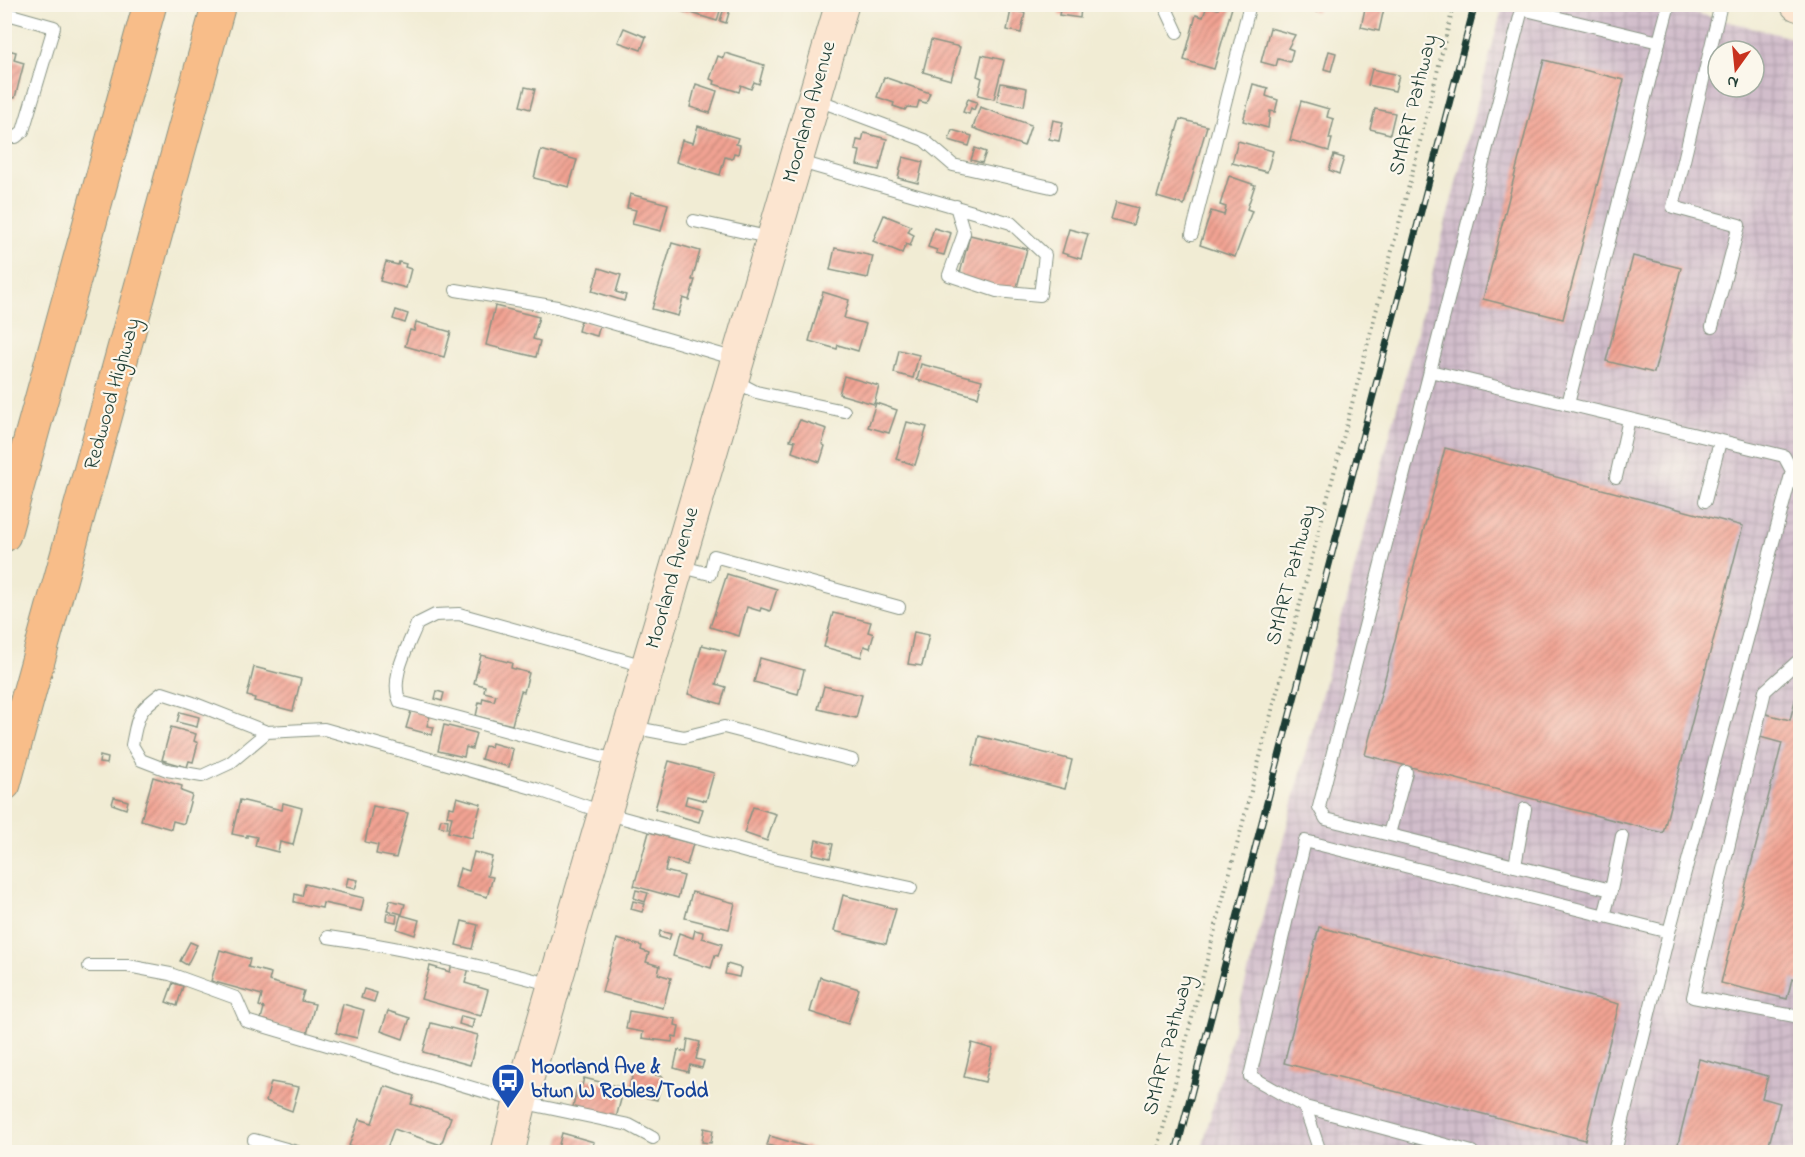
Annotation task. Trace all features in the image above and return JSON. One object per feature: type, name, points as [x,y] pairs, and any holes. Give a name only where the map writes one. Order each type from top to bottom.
[{"type":"highway","points":[[100,183],[134,4]]},
{"type":"highway","points":[[4,535],[150,4]]},
{"type":"highway","name":"Redwood Highway","points":[[4,784],[219,4]]},
{"type":"highway","points":[[198,86],[229,4]]},
{"type":"street","name":"Moorland Avenue","points":[[508,1152],[520,1102],[604,813],[842,4]]},
{"type":"lane","points":[[1164,4],[1177,32]]},
{"type":"lane","points":[[1192,234],[1250,4]]},
{"type":"lane","points":[[1568,404],[1669,4]]},
{"type":"lane","points":[[1712,327],[1738,225],[1673,207],[1721,4]]},
{"type":"lane","points":[[1611,890],[1326,819],[1319,807],[1522,9],[1659,42]]},
{"type":"lane","points":[[4,13],[54,27],[23,131],[16,137],[4,137]]},
{"type":"lane","points":[[814,99],[924,140],[953,165],[1052,187]]},
{"type":"lane","points":[[796,160],[956,206],[1011,223],[1045,255],[1040,295],[997,291],[949,275],[964,233],[956,206]]},
{"type":"lane","points":[[694,221],[773,238]]},
{"type":"lane","points":[[456,290],[556,307],[735,370],[756,392],[844,411]]},
{"type":"lane","points":[[1430,371],[1784,456],[1792,471],[1669,932],[1615,1152]]},
{"type":"lane","points":[[1616,477],[1629,419]]},
{"type":"lane","points":[[1705,501],[1720,441]]},
{"type":"lane","points":[[677,565],[710,574],[714,556],[899,607]]},
{"type":"lane","points":[[620,761],[400,702],[396,692],[396,681],[417,624],[435,615],[459,614],[647,667]]},
{"type":"lane","points":[[1799,658],[1765,691],[1692,997],[1800,1017]]},
{"type":"lane","points":[[267,732],[230,763],[202,776],[167,770],[141,760],[132,745],[137,720],[144,706],[162,693],[267,732],[324,729],[536,789],[604,813],[750,853],[911,888]]},
{"type":"lane","points":[[630,726],[684,737],[724,727],[852,760]]},
{"type":"lane","points":[[1389,834],[1406,772]]},
{"type":"lane","points":[[1515,866],[1525,809]]},
{"type":"lane","points":[[1604,916],[1622,837]]},
{"type":"lane","points":[[1472,1152],[1305,1107],[1250,1076],[1305,841],[1669,932]]},
{"type":"lane","points":[[328,937],[400,948],[554,986]]},
{"type":"lane","points":[[89,966],[128,966],[170,974],[236,998],[246,1021],[520,1102],[629,1125],[653,1138]]},
{"type":"lane","points":[[1305,1107],[1320,1152]]},
{"type":"lane","points":[[254,1140],[297,1152]]},
{"type":"path","name":"SMART Pathway","points":[[1157,1152],[1414,166],[1454,4]]},
{"type":"shaded area","points":[[1503,5],[1664,5],[1800,40],[1800,1152],[1201,1152]]},
{"type":"building","points":[[678,4],[691,4],[689,13],[676,10]]},
{"type":"building","points":[[693,4],[722,4],[717,21],[691,13]]},
{"type":"building","points":[[1061,4],[1081,7],[1080,18],[1059,15]]},
{"type":"building","points":[[1219,4],[1233,4],[1214,69],[1184,60],[1196,15],[1203,17],[1207,6],[1218,9]]},
{"type":"building","points":[[1296,4],[1319,4],[1317,12]]},
{"type":"building","points":[[1366,4],[1385,4],[1379,31],[1361,27]]},
{"type":"building","points":[[724,8],[730,9],[726,23],[720,21]]},
{"type":"building","points":[[1011,10],[1025,13],[1021,33],[1007,30]]},
{"type":"building","points":[[624,28],[646,37],[641,50],[618,42]]},
{"type":"building","points":[[1270,28],[1295,35],[1288,48],[1293,50],[1290,62],[1278,59],[1276,66],[1261,62]]},
{"type":"building","points":[[931,40],[960,47],[951,80],[923,72]]},
{"type":"building","points":[[4,49],[16,52],[14,60],[24,63],[15,98],[4,96]]},
{"type":"building","points":[[1329,51],[1336,53],[1331,71],[1324,69]]},
{"type":"building","points":[[725,53],[764,65],[759,84],[754,82],[751,89],[741,85],[739,92],[714,84],[715,81],[710,79],[718,56],[723,58]]},
{"type":"building","points":[[982,55],[1004,60],[994,99],[978,95],[982,78],[977,76]]},
{"type":"building","points":[[1544,60],[1624,80],[1563,319],[1483,299]]},
{"type":"building","points":[[1372,69],[1399,75],[1395,91],[1368,85]]},
{"type":"building","points":[[884,77],[930,93],[926,103],[919,101],[917,108],[907,107],[905,110],[877,97]]},
{"type":"building","points":[[1001,83],[1027,88],[1024,106],[997,101]]},
{"type":"building","points":[[696,84],[717,91],[710,113],[690,107]]},
{"type":"building","points":[[1253,84],[1268,88],[1266,96],[1278,100],[1275,112],[1270,111],[1268,128],[1243,121]]},
{"type":"building","points":[[525,87],[535,89],[530,109],[520,106]]},
{"type":"building","points":[[968,99],[977,102],[974,110],[971,108],[969,114],[963,112]]},
{"type":"building","points":[[1301,101],[1329,109],[1327,117],[1334,119],[1329,139],[1332,139],[1329,151],[1290,140]]},
{"type":"building","points":[[980,107],[1031,125],[1024,146],[973,128]]},
{"type":"building","points":[[1375,109],[1395,113],[1390,134],[1370,129]]},
{"type":"building","points":[[1180,119],[1207,126],[1184,205],[1157,197]]},
{"type":"building","points":[[1053,120],[1063,122],[1059,141],[1049,139]]},
{"type":"building","points":[[698,126],[738,138],[736,144],[740,145],[738,154],[734,153],[732,159],[725,157],[720,175],[676,162],[682,140],[693,143]]},
{"type":"building","points":[[952,130],[972,136],[969,146],[949,140]]},
{"type":"building","points":[[864,133],[887,139],[879,170],[857,165],[860,151],[855,150],[857,140],[862,141]]},
{"type":"building","points":[[1238,141],[1273,151],[1267,172],[1232,163]]},
{"type":"building","points":[[975,148],[986,152],[982,163],[971,160]]},
{"type":"building","points":[[541,150],[577,160],[569,187],[534,178]]},
{"type":"building","points":[[1334,155],[1344,158],[1339,174],[1329,170]]},
{"type":"building","points":[[903,157],[923,162],[918,183],[898,178]]},
{"type":"building","points":[[1229,176],[1255,185],[1247,209],[1252,211],[1235,257],[1200,245],[1211,211],[1224,215],[1226,207],[1220,205]]},
{"type":"building","points":[[630,194],[668,204],[661,231],[632,224],[636,210],[627,208]]},
{"type":"building","points":[[1116,202],[1138,208],[1133,225],[1111,219]]},
{"type":"building","points":[[884,215],[911,226],[908,232],[914,235],[910,246],[906,244],[902,253],[873,241]]},
{"type":"building","points":[[934,228],[951,233],[944,255],[928,247]]},
{"type":"building","points":[[1069,229],[1088,234],[1081,259],[1062,253]]},
{"type":"building","points":[[970,235],[1027,249],[1016,291],[959,277]]},
{"type":"building","points":[[672,243],[700,251],[689,300],[683,298],[678,316],[652,309]]},
{"type":"building","points":[[835,248],[873,256],[868,278],[830,270]]},
{"type":"building","points":[[1633,256],[1681,268],[1654,373],[1606,361]]},
{"type":"building","points":[[386,262],[398,265],[399,262],[411,269],[406,288],[380,281]]},
{"type":"building","points":[[599,268],[621,275],[616,292],[626,295],[624,301],[592,291]]},
{"type":"building","points":[[823,292],[849,300],[844,318],[866,324],[858,351],[838,345],[837,349],[809,341]]},
{"type":"building","points":[[495,306],[539,317],[533,339],[540,341],[536,357],[486,345]]},
{"type":"building","points":[[396,310],[408,314],[405,323],[393,319]]},
{"type":"building","points":[[581,320],[600,325],[597,336],[578,331]]},
{"type":"building","points":[[416,322],[451,332],[444,357],[405,346],[410,330],[414,331]]},
{"type":"building","points":[[899,350],[919,355],[913,378],[894,373]]},
{"type":"building","points":[[921,364],[982,380],[978,397],[917,380]]},
{"type":"building","points":[[844,376],[879,386],[874,404],[839,394]]},
{"type":"building","points":[[876,403],[897,410],[889,433],[868,427]]},
{"type":"building","points":[[800,420],[827,429],[820,462],[792,452],[795,441],[790,440]]},
{"type":"building","points":[[907,422],[927,427],[915,465],[896,459]]},
{"type":"building","points":[[1445,448],[1743,526],[1663,833],[1365,755]]},
{"type":"building","points":[[727,574],[777,589],[770,611],[747,607],[739,636],[710,627]]},
{"type":"building","points":[[833,613],[871,622],[868,632],[874,634],[870,648],[864,646],[861,657],[824,647]]},
{"type":"building","points":[[914,632],[929,635],[922,666],[908,664]]},
{"type":"building","points":[[702,645],[726,651],[716,684],[726,687],[721,704],[688,694]]},
{"type":"building","points":[[481,655],[512,663],[511,668],[529,673],[524,692],[521,691],[512,725],[476,716],[479,702],[482,703],[483,698],[494,701],[496,695],[484,692],[485,686],[474,683]]},
{"type":"building","points":[[760,658],[804,670],[798,694],[754,682]]},
{"type":"building","points":[[254,667],[301,679],[293,711],[254,701],[255,698],[247,696]]},
{"type":"building","points":[[824,686],[862,695],[856,718],[818,709]]},
{"type":"building","points":[[437,691],[444,693],[442,701],[435,699]]},
{"type":"building","points":[[1796,697],[1800,698],[1800,981],[1792,979],[1787,999],[1721,983],[1782,743],[1760,737],[1766,714],[1790,720]]},
{"type":"building","points":[[411,711],[430,716],[427,726],[434,727],[432,735],[406,728]]},
{"type":"building","points":[[180,712],[199,717],[197,727],[177,722]]},
{"type":"building","points":[[444,725],[476,733],[472,749],[466,747],[464,757],[438,751]]},
{"type":"building","points":[[171,727],[196,734],[194,741],[198,743],[193,762],[189,761],[187,767],[162,760]]},
{"type":"building","points":[[979,736],[1072,760],[1065,789],[972,765]]},
{"type":"building","points":[[492,743],[513,749],[509,767],[481,759],[485,746],[491,747]]},
{"type":"building","points":[[100,756],[108,758],[107,764],[99,763]]},
{"type":"building","points":[[669,761],[714,773],[706,801],[687,796],[685,804],[703,809],[699,822],[655,809]]},
{"type":"building","points":[[153,777],[182,786],[181,791],[192,795],[184,824],[173,821],[171,829],[141,820]]},
{"type":"building","points":[[114,797],[128,801],[126,809],[112,804]]},
{"type":"building","points":[[457,797],[481,804],[472,838],[448,832],[452,817],[447,816],[449,807],[454,808]]},
{"type":"building","points":[[240,800],[282,810],[283,803],[302,808],[293,845],[280,842],[278,852],[255,846],[257,837],[232,834]]},
{"type":"building","points":[[373,806],[408,813],[396,858],[376,854],[378,845],[365,842]]},
{"type":"building","points":[[753,807],[776,814],[767,841],[744,833]]},
{"type":"building","points":[[441,819],[448,820],[447,828],[439,826]]},
{"type":"building","points":[[649,832],[693,844],[687,865],[668,859],[665,871],[684,876],[678,898],[634,886]]},
{"type":"building","points":[[816,840],[833,844],[830,858],[813,854]]},
{"type":"building","points":[[474,852],[492,857],[487,876],[493,877],[487,897],[455,888],[460,868],[469,871]]},
{"type":"building","points":[[348,878],[358,880],[355,889],[346,887]]},
{"type":"building","points":[[305,884],[364,898],[361,911],[323,903],[322,908],[294,902],[295,894],[302,896]]},
{"type":"building","points":[[636,890],[648,893],[645,902],[634,898]]},
{"type":"building","points":[[692,892],[735,903],[729,929],[685,918]]},
{"type":"building","points":[[843,895],[896,909],[886,944],[834,931]]},
{"type":"building","points":[[390,900],[405,904],[402,914],[387,910]]},
{"type":"building","points":[[633,901],[645,904],[642,912],[631,909]]},
{"type":"building","points":[[387,913],[397,915],[396,922],[386,920]]},
{"type":"building","points":[[401,915],[419,920],[415,935],[397,929]]},
{"type":"building","points":[[462,921],[478,925],[472,949],[456,945]]},
{"type":"building","points":[[1319,927],[1619,1004],[1585,1140],[1284,1063]]},
{"type":"building","points":[[695,930],[703,932],[702,938],[722,944],[711,968],[673,956],[679,933],[693,938]]},
{"type":"building","points":[[660,931],[671,934],[669,940],[659,937]]},
{"type":"building","points":[[617,939],[642,946],[641,950],[649,953],[646,962],[660,966],[658,974],[671,978],[663,1008],[602,992]]},
{"type":"building","points":[[190,942],[197,945],[187,965],[180,961]]},
{"type":"building","points":[[220,950],[250,959],[248,967],[271,973],[269,981],[304,991],[301,1001],[315,1004],[307,1034],[261,1019],[264,1008],[259,1006],[262,995],[211,981]]},
{"type":"building","points":[[452,963],[469,968],[465,983],[488,990],[481,1016],[421,999],[430,966],[450,972]]},
{"type":"building","points":[[727,964],[741,968],[739,977],[725,974]]},
{"type":"building","points":[[820,977],[859,989],[848,1024],[810,1012]]},
{"type":"building","points":[[173,983],[183,986],[177,1006],[166,1002]]},
{"type":"building","points":[[364,989],[377,993],[374,1002],[361,998]]},
{"type":"building","points":[[343,1004],[364,1010],[357,1038],[336,1033]]},
{"type":"building","points":[[388,1011],[410,1018],[403,1039],[381,1031]]},
{"type":"building","points":[[629,1011],[676,1019],[675,1025],[679,1026],[677,1037],[673,1036],[672,1042],[642,1038],[643,1032],[626,1029]]},
{"type":"building","points":[[461,1016],[474,1019],[472,1028],[459,1024]]},
{"type":"building","points":[[431,1023],[478,1035],[470,1065],[423,1052]]},
{"type":"building","points":[[688,1039],[700,1042],[696,1059],[704,1061],[702,1068],[690,1065],[688,1072],[674,1068],[678,1050],[686,1052]]},
{"type":"building","points":[[972,1043],[993,1049],[985,1082],[964,1077]]},
{"type":"building","points":[[1699,1059],[1768,1076],[1762,1098],[1780,1103],[1767,1152],[1676,1152]]},
{"type":"building","points":[[634,1069],[663,1077],[657,1100],[628,1093]]},
{"type":"building","points":[[584,1078],[624,1088],[616,1118],[573,1107],[577,1088],[581,1089]]},
{"type":"building","points":[[271,1082],[299,1087],[292,1111],[266,1101]]},
{"type":"building","points":[[385,1086],[414,1096],[411,1104],[451,1117],[441,1145],[394,1129],[387,1148],[384,1148],[383,1152],[352,1152],[354,1147],[349,1146],[359,1119],[372,1123]]},
{"type":"building","points":[[704,1128],[713,1130],[711,1143],[702,1142]]},
{"type":"building","points":[[562,1133],[594,1142],[591,1152],[557,1152]]},
{"type":"building","points":[[770,1136],[814,1149],[813,1152],[794,1152],[767,1145]]},
{"type":"building","points":[[827,1147],[841,1152],[825,1152]]},
{"type":"railway","points":[[1176,1152],[1475,4]]},
{"type":"place","name":"Moorland Ave & btwn W Robles/Todd","points":[[508,1109]]}]
